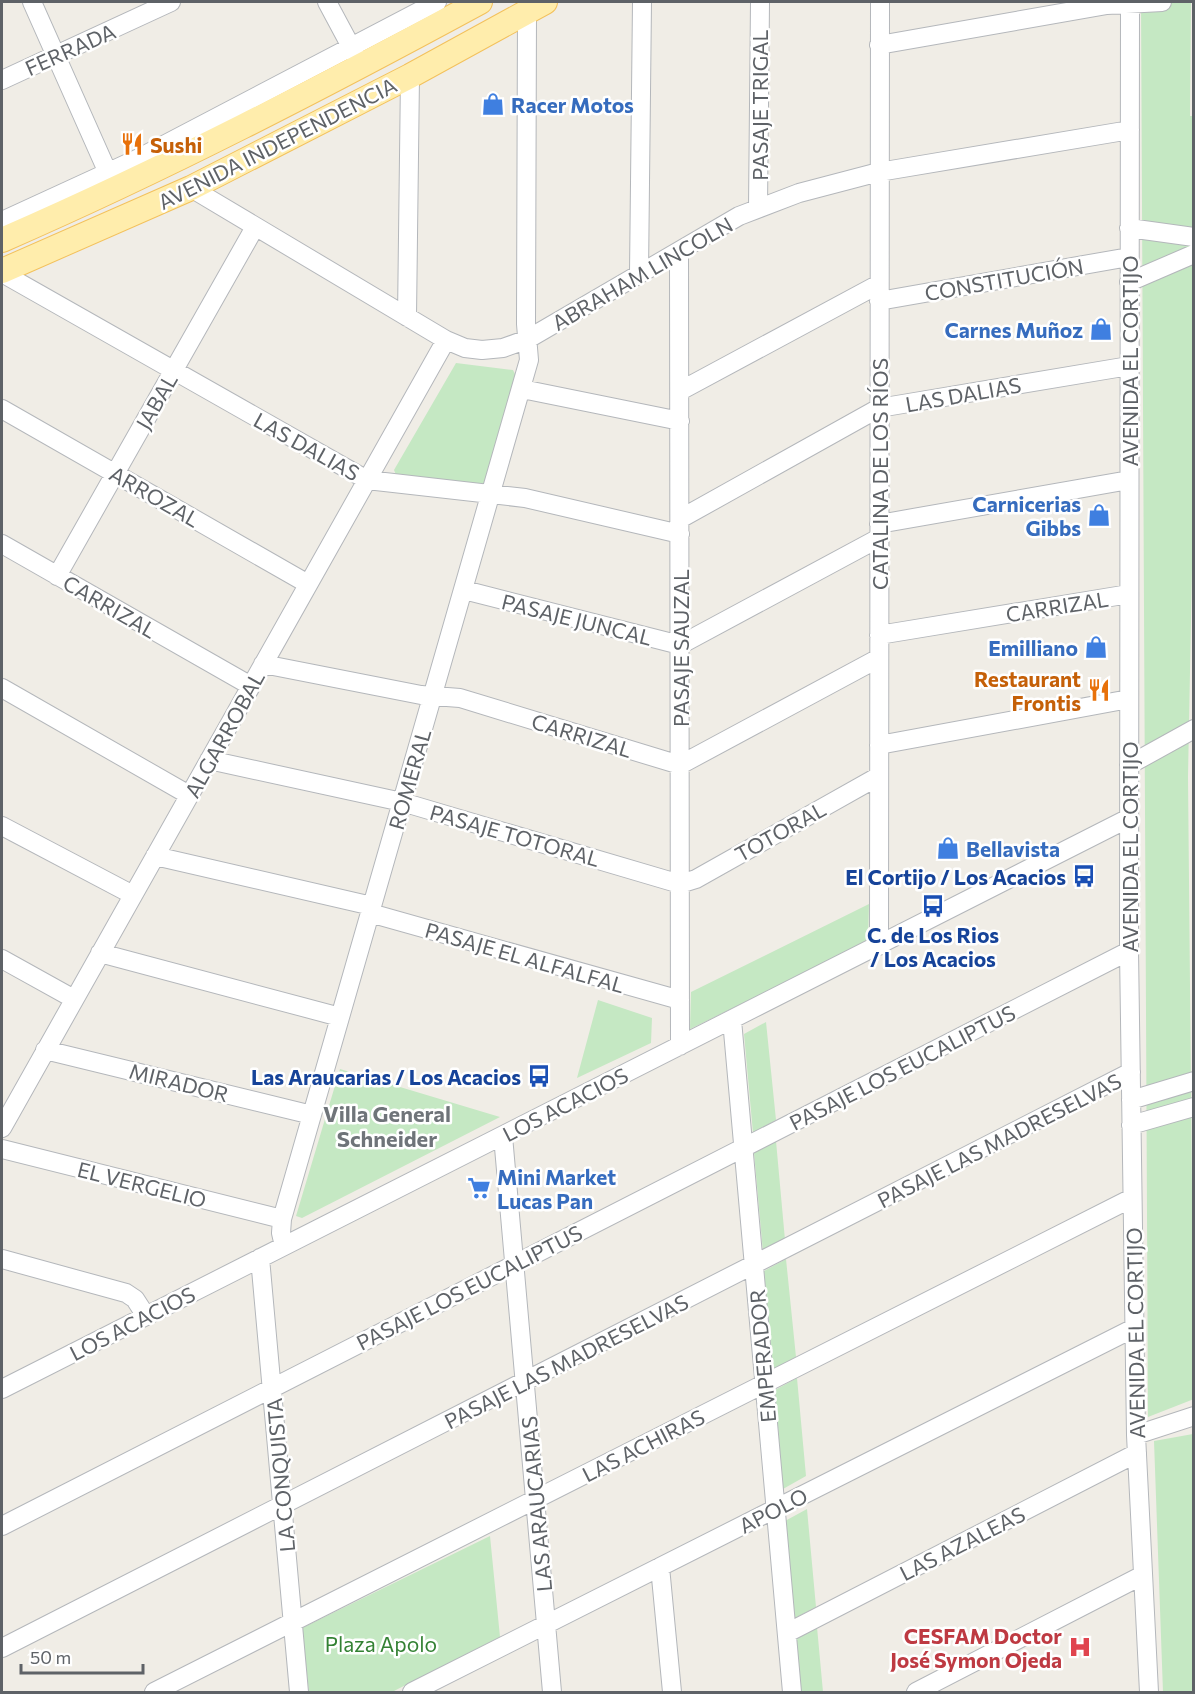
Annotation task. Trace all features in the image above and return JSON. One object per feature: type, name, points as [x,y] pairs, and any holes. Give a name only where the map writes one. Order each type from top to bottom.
[{"type":"main road","name":"AVENIDA INDEPENDENCIA","points":[[2,240],[199,149],[357,57],[480,2]]},
{"type":"main road","name":"AVENIDA INDEPENDENCIA","points":[[2,272],[191,188],[410,76],[536,7]]},
{"type":"street","points":[[32,2],[108,173]]},
{"type":"street","name":"FERRADA","points":[[2,80],[57,57],[171,2]]},
{"type":"street","points":[[327,2],[357,57]]},
{"type":"street","name":"AVENIDA INDEPENDENCIA","points":[[2,221],[357,57],[437,2]]},
{"type":"street","points":[[639,273],[642,2]]},
{"type":"street","name":"PASAJE TRIGAL","points":[[758,207],[760,2]]},
{"type":"street","name":"CATALINA DE LOS RÍOS","points":[[879,946],[880,2]]},
{"type":"street","name":"AVENIDA EL CORTIJO","points":[[1130,2],[1129,951],[1136,1444],[1149,1692]]},
{"type":"street","points":[[879,45],[1107,5],[1162,2]]},
{"type":"street","name":"ROMERAL","points":[[282,1219],[529,360],[526,324],[536,7]]},
{"type":"street","points":[[407,317],[410,76]]},
{"type":"street","name":"ABRAHAM LINCOLN","points":[[191,188],[446,340],[465,348],[482,350],[502,348],[528,339],[639,273],[758,207],[799,193],[879,172],[1130,130]]},
{"type":"street","name":"JABAL","points":[[57,576],[255,226]]},
{"type":"street","points":[[1130,228],[1194,237]]},
{"type":"street","name":"PASAJE SAUZAL","points":[[679,251],[680,1046]]},
{"type":"street","points":[[1129,282],[1194,254]]},
{"type":"street","name":"CONSTITUCIÓN","points":[[680,392],[879,293],[1129,257]]},
{"type":"street","name":"LAS DALIAS","points":[[2,272],[367,480],[525,498],[680,526],[879,408],[1129,366]]},
{"type":"street","name":"ALGARROBAL","points":[[2,1128],[446,340]]},
{"type":"street","points":[[522,389],[680,421]]},
{"type":"street","name":"ARROZAL","points":[[2,409],[308,584]]},
{"type":"street","name":"PASAJE JUNCAL","points":[[464,590],[681,645],[879,531],[1129,480]]},
{"type":"street","name":"CARRIZAL","points":[[2,544],[251,686]]},
{"type":"street","name":"CARRIZAL","points":[[879,635],[1129,594]]},
{"type":"street","points":[[680,765],[879,658]]},
{"type":"street","name":"CARRIZAL","points":[[263,664],[421,695],[460,698],[680,765]]},
{"type":"street","points":[[2,688],[189,795]]},
{"type":"street","points":[[879,745],[1129,699]]},
{"type":"street","points":[[1129,765],[1194,729]]},
{"type":"street","name":"PASAJE TOTORAL","points":[[209,760],[402,802],[680,884]]},
{"type":"street","name":"TOTORAL","points":[[680,884],[696,879],[879,776]]},
{"type":"street","name":"LOS ACACIOS","points":[[2,1389],[1129,818]]},
{"type":"street","points":[[2,826],[133,895]]},
{"type":"street","name":"PASAJE EL ALFALFAL","points":[[155,856],[371,909],[680,1000]]},
{"type":"street","name":"PASAJE LOS EUCALIPTUS","points":[[2,1526],[1129,951]]},
{"type":"street","points":[[100,953],[340,1017]]},
{"type":"street","points":[[2,959],[74,999]]},
{"type":"street","name":"EMPERADOR","points":[[732,1020],[792,1692]]},
{"type":"street","name":"MIRADOR","points":[[45,1050],[312,1114]]},
{"type":"street","name":"PASAJE LAS MADRESELVAS","points":[[2,1648],[1131,1072]]},
{"type":"street","points":[[1131,1100],[1194,1081]]},
{"type":"street","points":[[1131,1125],[1194,1107]]},
{"type":"street","name":"LAS ARAUCARIAS","points":[[503,1136],[552,1692]]},
{"type":"street","name":"EL VERGELIO","points":[[2,1149],[282,1219]]},
{"type":"street","name":"LAS ACHIRAS","points":[[154,1692],[1132,1197]]},
{"type":"street","points":[[282,1219],[281,1233],[284,1246]]},
{"type":"street","name":"LA CONQUISTA","points":[[260,1258],[299,1692]]},
{"type":"street","points":[[2,1259],[126,1293],[135,1299],[146,1316]]},
{"type":"street","name":"APOLO","points":[[422,1690],[1134,1328]]},
{"type":"street","name":"LAS AZALEAS","points":[[787,1633],[1136,1444],[1194,1416]]},
{"type":"street","points":[[660,1567],[672,1692]]},
{"type":"street","points":[[916,1692],[1143,1575]]},
{"type":"green space","points":[[1141,2],[1191,2],[1190,116],[1194,116],[1194,462],[1188,777],[1194,1399],[1148,1417]]},
{"type":"green space","points":[[456,363],[513,370],[517,378],[484,489],[396,475],[394,470]]},
{"type":"green space","points":[[869,904],[868,942],[690,1029],[691,992]]},
{"type":"green space","points":[[598,1000],[652,1018],[651,1043],[577,1078]]},
{"type":"green space","points":[[766,1022],[776,1120],[753,1133],[744,1034]]},
{"type":"green space","points":[[340,1069],[500,1117],[302,1218],[296,1216]]},
{"type":"green space","points":[[776,1141],[785,1240],[763,1252],[754,1153]]},
{"type":"green space","points":[[786,1259],[796,1357],[773,1370],[764,1271]]},
{"type":"green space","points":[[797,1378],[806,1476],[783,1489],[775,1390]]},
{"type":"green space","points":[[1193,1434],[1193,1692],[1163,1692],[1154,1441]]},
{"type":"green space","points":[[807,1509],[816,1607],[793,1619],[785,1521]]},
{"type":"green space","name":"Plaza Apolo","points":[[490,1536],[500,1637],[392,1692],[309,1692],[302,1628]]},
{"type":"green space","points":[[817,1627],[823,1692],[800,1692],[795,1639]]},
{"type":"place","name":"Racer Motos","points":[[493,104]]},
{"type":"place","name":"Sushi","points":[[132,144]]},
{"type":"place","name":"Carnes Muñoz","points":[[1101,329]]},
{"type":"place","name":"Carnicerias Gibbs","points":[[1099,515]]},
{"type":"place","name":"Emilliano","points":[[1096,647]]},
{"type":"place","name":"Restaurant Frontis","points":[[1099,690]]},
{"type":"place","name":"Bellavista","points":[[948,848]]},
{"type":"place","name":"El Cortijo / Los Acacios","points":[[1084,876]]},
{"type":"place","name":"C. de Los Rios / Los Acacios","points":[[933,906]]},
{"type":"place","name":"Las Araucarias / Los Acacios","points":[[539,1076]]},
{"type":"place","name":"Mini Market Lucas Pan","points":[[479,1188]]},
{"type":"place","name":"CESFAM Doctor José Symon Ojeda","points":[[1080,1647]]},
{"type":"district","name":"Villa General Schneider","points":[[387,1126]]}]
